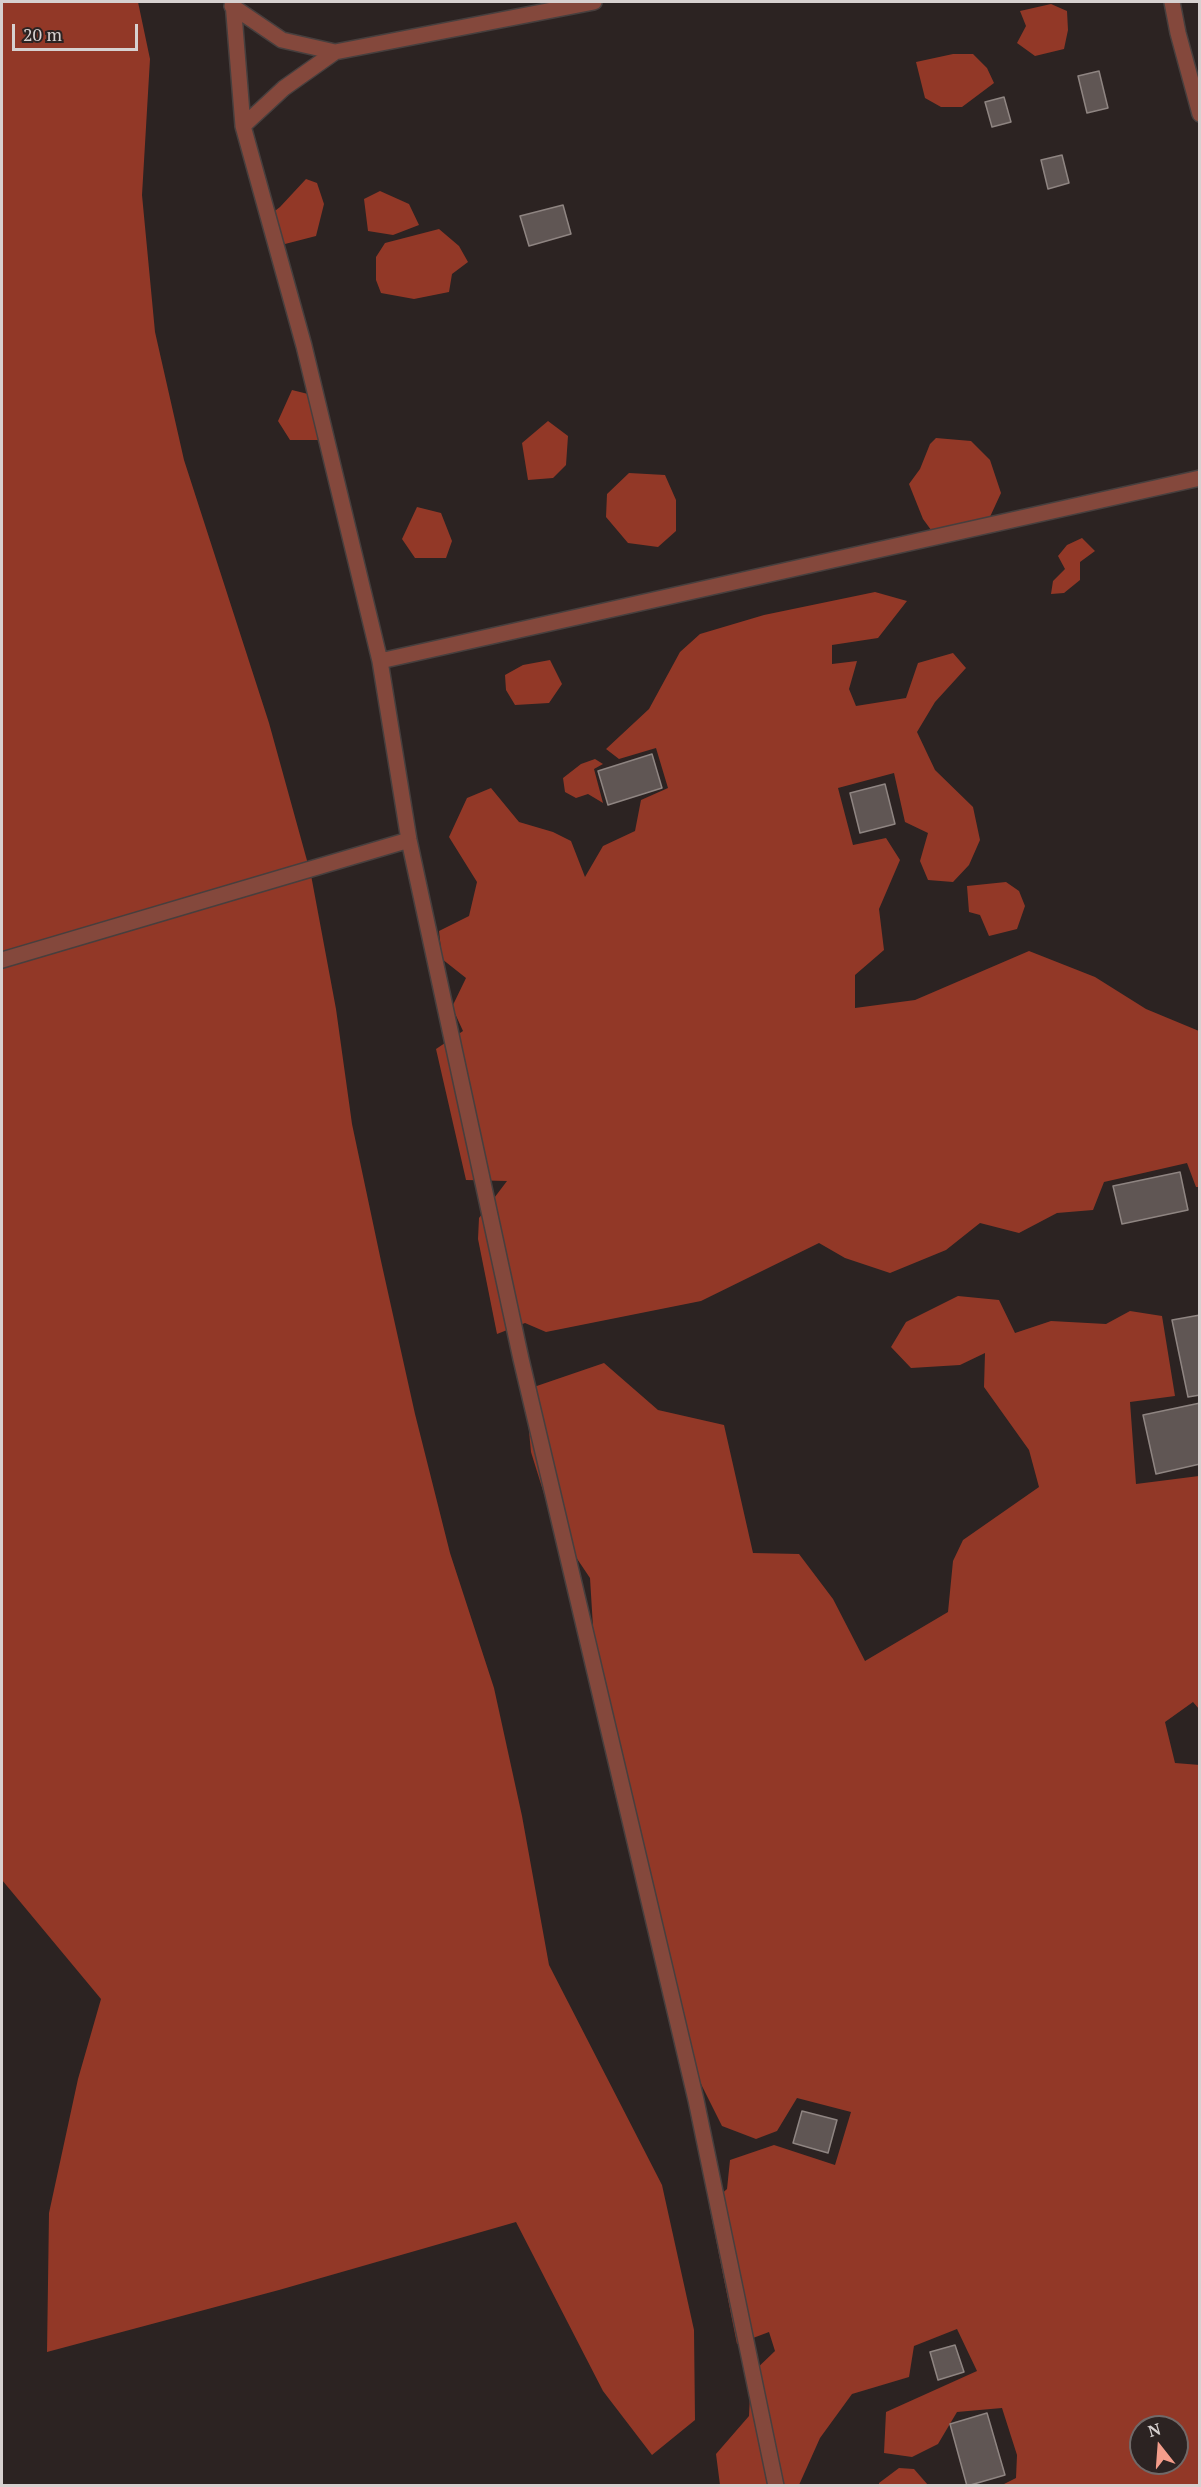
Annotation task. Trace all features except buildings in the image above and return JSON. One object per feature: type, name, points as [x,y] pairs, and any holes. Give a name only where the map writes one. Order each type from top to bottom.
[{"type":"street","points":[[232,4],[282,40],[335,52],[594,2]]},
{"type":"street","points":[[1172,2],[1200,114]]},
{"type":"street","points":[[232,4],[243,126],[304,346],[380,661],[410,840],[520,1359],[696,2100],[776,2486]]},
{"type":"street","points":[[243,126],[284,88],[335,52]]},
{"type":"street","points":[[380,661],[1200,478]]},
{"type":"street","points":[[2,960],[410,840]]},
{"type":"shaded area","points":[[2,2],[138,2],[150,59],[142,195],[155,332],[184,460],[269,723],[311,875],[336,1009],[352,1124],[381,1261],[415,1414],[450,1553],[494,1688],[522,1816],[549,1965],[662,2185],[694,2330],[695,2420],[652,2455],[603,2391],[516,2222],[279,2290],[47,2352],[49,2213],[78,2079],[101,1999],[2,1880]]},
{"type":"shaded area","points":[[1051,4],[1067,11],[1068,30],[1064,49],[1035,56],[1017,43],[1026,26],[1020,11]]},
{"type":"shaded area","points":[[953,54],[973,54],[987,68],[994,83],[962,107],[941,107],[925,98],[916,62]]},
{"type":"shaded area","points":[[306,179],[317,183],[324,204],[316,236],[285,244],[267,217],[280,207]]},
{"type":"shaded area","points":[[380,191],[409,204],[419,225],[393,235],[368,231],[364,199]]},
{"type":"shaded area","points":[[439,229],[459,246],[468,262],[452,274],[449,292],[414,299],[381,293],[376,280],[376,257],[385,243]]},
{"type":"shaded area","points":[[292,390],[316,396],[320,440],[290,440],[278,421]]},
{"type":"shaded area","points":[[548,421],[568,436],[566,465],[553,478],[528,480],[522,443]]},
{"type":"shaded area","points":[[936,438],[971,441],[990,460],[1001,493],[989,519],[934,534],[923,519],[909,484],[920,469],[930,444]]},
{"type":"shaded area","points":[[629,473],[665,475],[676,500],[676,531],[658,547],[628,543],[606,517],[607,494]]},
{"type":"shaded area","points":[[417,507],[441,513],[452,541],[446,558],[415,558],[402,539]]},
{"type":"shaded area","points":[[1082,538],[1095,551],[1080,562],[1080,580],[1064,593],[1051,594],[1053,581],[1065,569],[1058,556],[1067,545]]},
{"type":"shaded area","points":[[875,592],[907,601],[878,638],[832,645],[832,664],[857,661],[849,689],[856,706],[906,698],[918,663],[953,653],[966,668],[935,702],[917,732],[935,770],[973,807],[980,840],[969,865],[953,882],[928,880],[920,861],[928,833],[905,822],[894,773],[838,788],[853,845],[886,838],[900,860],[879,909],[884,950],[855,975],[855,1008],[915,1000],[1029,951],[1095,977],[1146,1009],[1199,1031],[1199,1187],[1196,1187],[1187,1163],[1104,1182],[1093,1210],[1057,1213],[1019,1233],[980,1223],[946,1250],[890,1273],[845,1258],[819,1243],[701,1301],[546,1332],[525,1323],[497,1334],[478,1239],[479,1218],[507,1181],[466,1180],[436,1049],[463,1031],[452,1007],[466,978],[442,959],[439,931],[469,916],[477,882],[449,837],[467,798],[491,788],[519,822],[553,832],[571,841],[585,877],[603,846],[635,831],[641,800],[668,788],[656,748],[619,759],[606,749],[649,709],[680,652],[700,634],[764,615]]},
{"type":"shaded area","points":[[550,660],[562,684],[549,703],[515,705],[506,690],[505,675],[523,665]]},
{"type":"shaded area","points":[[595,759],[603,764],[594,769],[603,803],[588,794],[576,798],[565,792],[563,778],[581,764]]},
{"type":"shaded area","points":[[1006,882],[1019,891],[1025,906],[1017,929],[989,936],[980,915],[969,912],[967,886]]},
{"type":"shaded area","points":[[958,1296],[999,1300],[1015,1333],[1051,1321],[1106,1324],[1130,1311],[1162,1316],[1175,1396],[1130,1402],[1136,1484],[1199,1476],[1199,1709],[1193,1702],[1165,1722],[1175,1763],[1200,1765],[1199,2485],[1002,2485],[1016,2478],[1017,2455],[1002,2408],[957,2412],[938,2444],[912,2457],[884,2453],[886,2412],[977,2371],[957,2329],[914,2346],[909,2377],[852,2394],[820,2438],[799,2485],[720,2485],[716,2454],[749,2416],[751,2374],[775,2351],[769,2332],[737,2344],[709,2205],[727,2189],[730,2160],[774,2145],[835,2165],[851,2112],[797,2098],[777,2131],[756,2139],[722,2126],[680,2042],[613,1787],[596,1676],[590,1578],[553,1523],[531,1452],[525,1390],[604,1363],[658,1410],[724,1425],[753,1553],[799,1554],[833,1599],[865,1661],[948,1612],[953,1561],[963,1540],[1039,1487],[1029,1450],[984,1387],[985,1353],[960,1365],[911,1368],[891,1347],[906,1322]]},
{"type":"shaded area","points":[[899,2468],[914,2469],[928,2485],[879,2485]]}]
